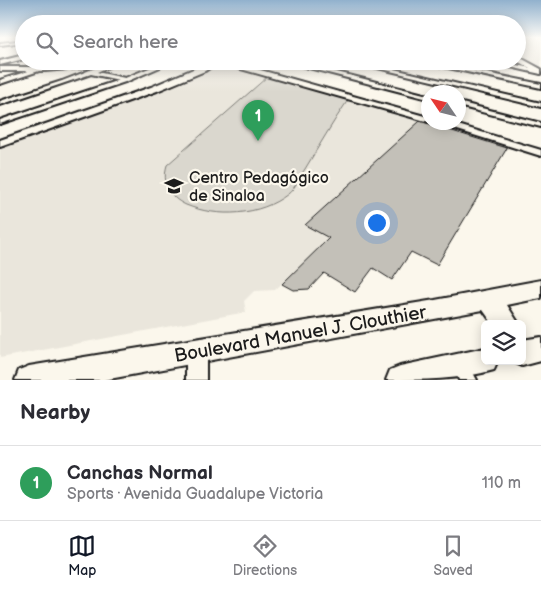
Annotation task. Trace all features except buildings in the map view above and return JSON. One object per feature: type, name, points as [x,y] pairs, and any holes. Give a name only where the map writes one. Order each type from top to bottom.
[{"type":"main road","points":[[0,63],[15,59]]},
{"type":"main road","name":"Boulevard Manuel J. Clouthier","points":[[29,380],[489,300],[541,289]]},
{"type":"main road","points":[[489,300],[504,320]]},
{"type":"main road","points":[[400,380],[471,369]]},
{"type":"street","points":[[526,63],[541,72]]},
{"type":"street","points":[[0,69],[15,69]]},
{"type":"street","points":[[526,69],[541,72]]},
{"type":"street","points":[[0,82],[42,70]]},
{"type":"street","points":[[0,103],[97,70]]},
{"type":"street","points":[[1,121],[126,80],[150,70]]},
{"type":"street","points":[[0,144],[162,86],[200,70]]},
{"type":"street","points":[[251,70],[421,118]]},
{"type":"street","points":[[321,70],[421,95]]},
{"type":"street","points":[[390,70],[541,105]]},
{"type":"street","points":[[464,70],[541,86]]},
{"type":"street","points":[[92,72],[126,80]]},
{"type":"street","points":[[466,106],[541,125]]},
{"type":"street","points":[[463,130],[541,153]]},
{"type":"street","points":[[196,352],[196,380]]},
{"type":"shaded area","points":[[526,56],[541,56],[541,67],[526,60]]},
{"type":"shaded area","name":"Centro Pedagógico de Sinaloa","points":[[207,70],[242,70],[421,121],[306,224],[329,238],[275,290],[254,291],[244,301],[246,312],[0,358],[0,147],[162,90]]},
{"type":"shaded area","points":[[267,77],[348,100],[293,189],[288,194],[265,207],[238,213],[212,212],[180,202],[171,193],[166,183],[167,165]]},
{"type":"place","name":"Canchas Normal","points":[[258,141]]},
{"type":"place","name":"Centro Pedagógico de Sinaloa","points":[[174,186]]}]
